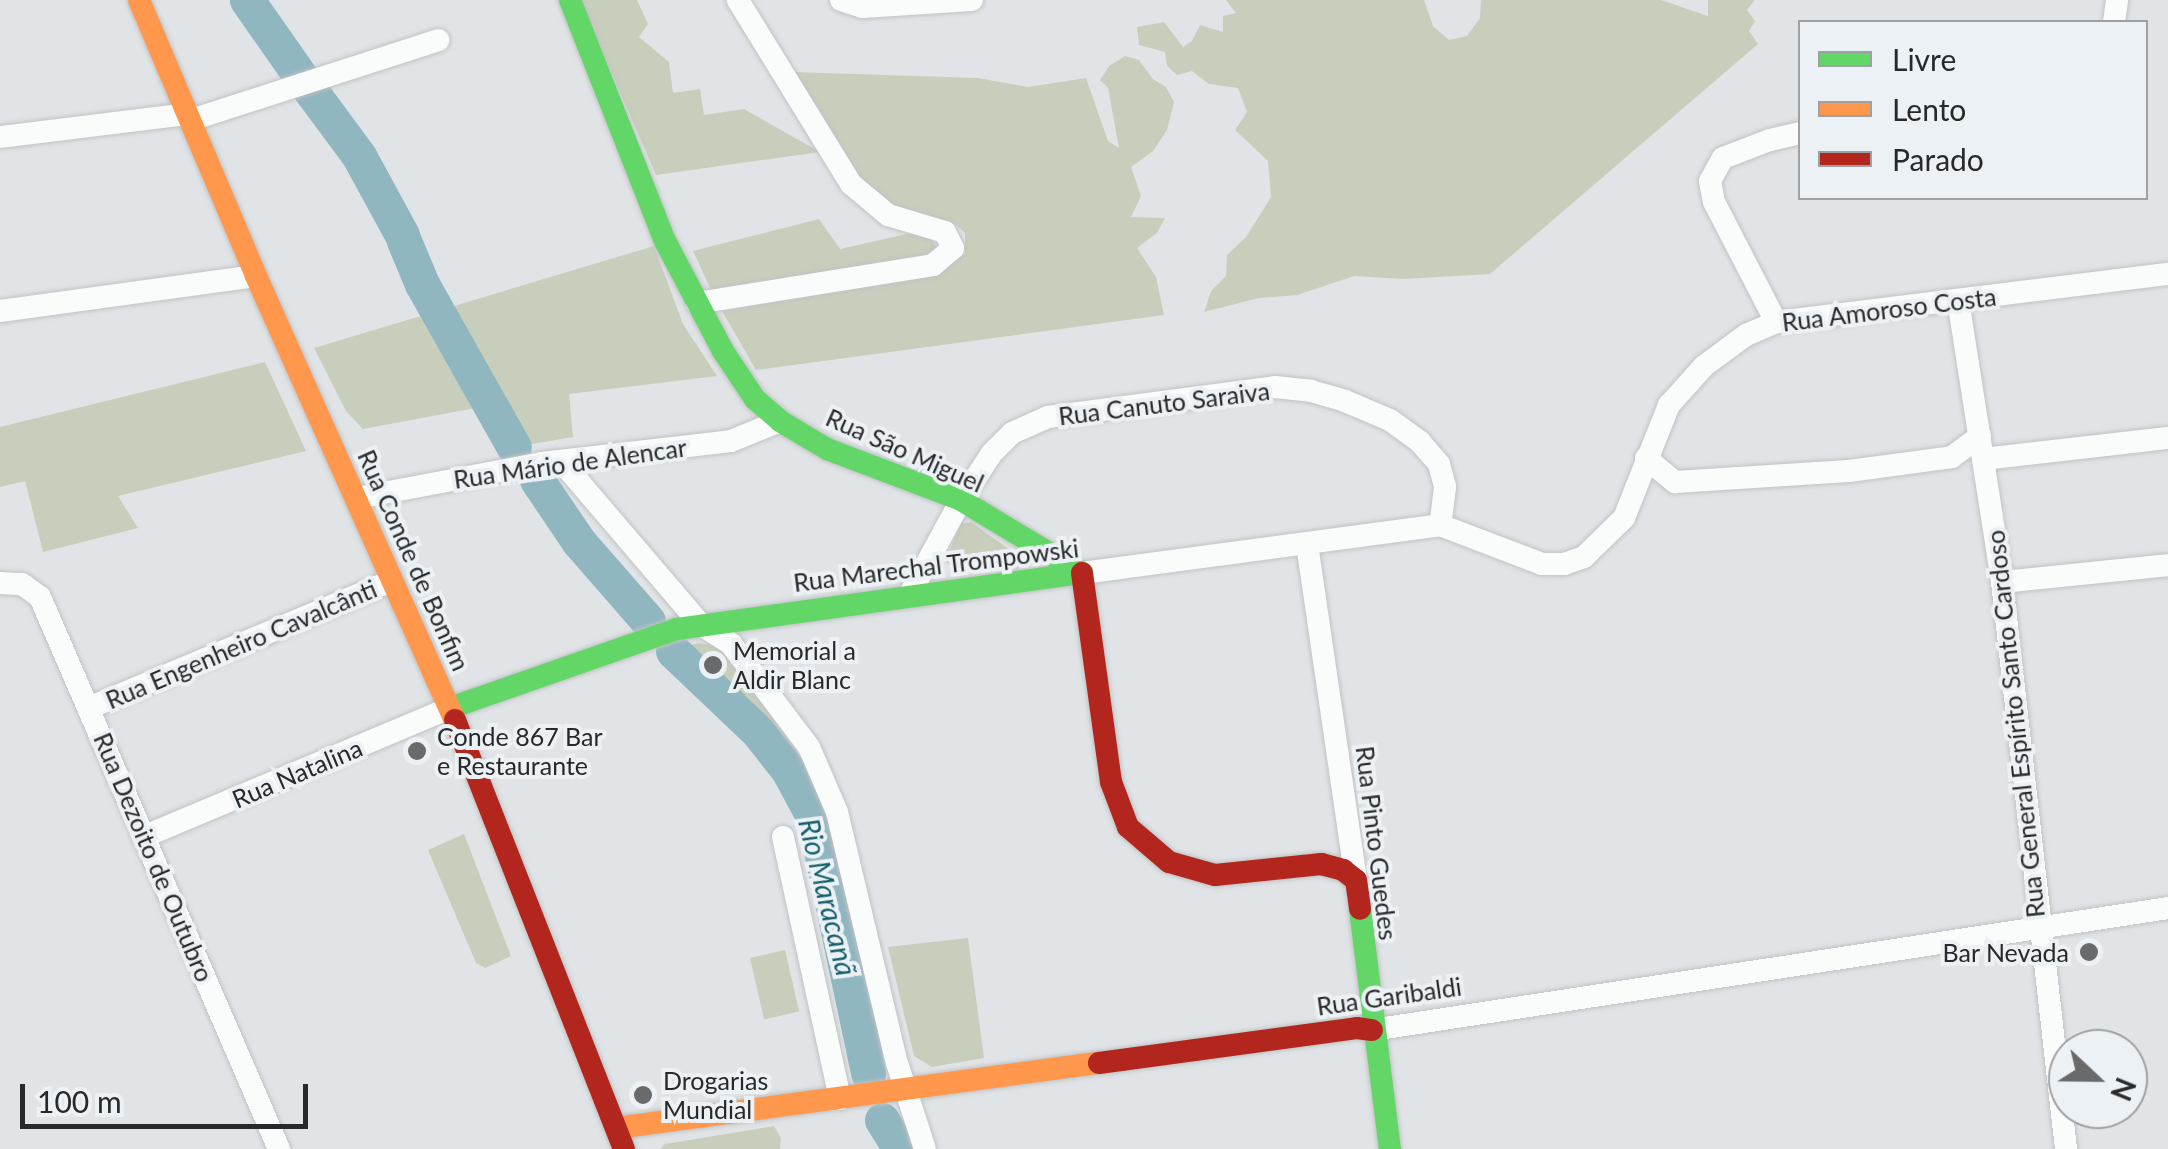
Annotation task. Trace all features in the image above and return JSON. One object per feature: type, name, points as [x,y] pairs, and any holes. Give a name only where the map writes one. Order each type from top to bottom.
[{"type":"street","name":"Rua Conde de Bonfim","points":[[139,0],[256,276],[450,708],[620,1138]]},
{"type":"street","name":"Rua São Miguel","points":[[570,0],[665,241],[697,303],[755,398],[780,421],[827,449],[961,500],[1082,574]]},
{"type":"street","points":[[697,303],[933,265],[947,258],[953,248],[944,232],[888,214],[869,204],[850,184],[738,0]]},
{"type":"street","points":[[842,0],[862,8],[972,0]]},
{"type":"street","points":[[0,137],[189,117],[438,40]]},
{"type":"street","points":[[1776,322],[1714,202],[1710,181],[1723,158],[1760,143],[1798,134]]},
{"type":"street","name":"Rua Amoroso Costa","points":[[1440,525],[1542,564],[1564,564],[1584,557],[1624,518],[1669,405],[1704,366],[1746,335],[1776,322],[2168,274]]},
{"type":"street","points":[[0,311],[256,276]]},
{"type":"street","name":"Rua General Espírito Santo Cardoso","points":[[1958,300],[2002,582],[2066,1149]]},
{"type":"street","name":"Rua Canuto Saraiva","points":[[910,594],[961,500],[992,453],[1012,433],[1048,417],[1275,387],[1346,401],[1390,420],[1420,442],[1439,464],[1445,487],[1440,525]]},
{"type":"street","name":"Rua Mário de Alencar","points":[[357,498],[552,462],[731,441],[780,421]]},
{"type":"street","points":[[1646,458],[1674,482],[1849,471],[1952,457],[1981,448],[2168,438]]},
{"type":"street","points":[[552,462],[701,625],[731,644],[801,736],[825,780],[848,851],[896,1091],[925,1149]]},
{"type":"street","name":"Rua Marechal Trompowski","points":[[450,708],[677,629],[910,594],[1440,525]]},
{"type":"street","name":"Rua Pinto Guedes","points":[[1307,544],[1390,1149]]},
{"type":"street","points":[[2002,582],[2168,565]]},
{"type":"street","points":[[1082,574],[1111,782],[1128,827],[1168,862],[1203,872],[1238,874],[1322,864],[1343,870],[1356,880]]},
{"type":"street","name":"Rua Engenheiro Cavalcânti","points":[[91,707],[392,581]]},
{"type":"street","name":"Rua Dezoito de Outubro","points":[[5,583],[22,584],[40,597],[91,707],[279,1149]]},
{"type":"street","name":"Rua Natalina","points":[[143,836],[450,708]]},
{"type":"street","points":[[783,836],[850,1098]]},
{"type":"street","name":"Rua Garibaldi","points":[[620,1138],[896,1091],[1358,1028],[1372,1030],[2168,908]]},
{"type":"green space","points":[[580,0],[637,0],[648,24],[639,37],[669,62],[673,93],[700,89],[704,115],[744,109],[820,152],[656,175]]},
{"type":"green space","points":[[1226,0],[1424,0],[1433,26],[1449,40],[1467,36],[1480,18],[1481,0],[1661,0],[1708,16],[1708,0],[1755,0],[1747,10],[1755,21],[1749,31],[1758,44],[1490,274],[1403,279],[1354,276],[1297,295],[1259,298],[1204,312],[1211,291],[1226,276],[1227,255],[1246,237],[1271,197],[1268,161],[1235,130],[1247,112],[1238,88],[1209,84],[1192,71],[1177,75],[1167,66],[1165,52],[1139,45],[1137,27],[1164,22],[1183,47],[1192,41],[1200,25],[1223,32],[1223,16],[1236,13]]},
{"type":"green space","points":[[1125,56],[1139,60],[1153,79],[1166,87],[1174,102],[1167,130],[1153,151],[1131,167],[1141,196],[1131,217],[1165,218],[1157,233],[1137,248],[1156,277],[1164,315],[756,370],[722,311],[928,276],[965,254],[965,233],[955,224],[893,209],[866,190],[791,72],[978,78],[1028,87],[1086,78],[1108,141],[1119,148],[1108,88],[1100,80],[1109,66]]},
{"type":"green space","points":[[819,219],[840,249],[911,233],[929,235],[937,248],[916,260],[711,290],[693,251]]},
{"type":"green space","points":[[654,246],[683,324],[717,376],[569,394],[573,437],[509,448],[481,407],[363,429],[346,411],[314,348]]},
{"type":"green space","points":[[265,362],[306,451],[118,496],[138,528],[43,552],[25,481],[0,487],[0,427]]},
{"type":"green space","points":[[971,522],[1021,558],[1018,569],[956,570],[946,562],[959,524]]},
{"type":"green space","points":[[699,643],[717,646],[770,710],[797,751],[825,811],[887,1067],[879,1070],[855,935],[836,877],[824,820],[786,748],[684,647]]},
{"type":"green space","points":[[464,834],[511,956],[485,968],[476,963],[428,850]]},
{"type":"green space","points":[[968,938],[984,1058],[932,1067],[914,1056],[888,947]]},
{"type":"green space","points":[[785,950],[799,1011],[764,1019],[750,958]]},
{"type":"green space","points":[[774,1126],[781,1138],[780,1149],[660,1149],[665,1144]]},
{"type":"waterway","name":"Rio Maracanã","points":[[247,0],[301,77]]},
{"type":"waterway","name":"Rio Maracanã","points":[[308,87],[359,156],[402,235]]},
{"type":"waterway","name":"Rio Maracanã","points":[[404,241],[422,284],[514,447]]},
{"type":"waterway","name":"Rio Maracanã","points":[[537,480],[579,542],[648,621]]},
{"type":"waterway","name":"Rio Maracanã","points":[[673,651],[758,732],[788,770],[814,818],[868,1073]]},
{"type":"waterway","name":"Rio Maracanã","points":[[882,1120],[900,1149]]},
{"type":"traffic: fast","points":[[570,0],[665,241],[723,351],[755,399],[780,421],[827,449],[961,500],[1082,573]]},
{"type":"traffic: fast","points":[[450,708],[677,629],[1082,573]]},
{"type":"traffic: fast","points":[[1360,909],[1390,1149]]},
{"type":"traffic: slow","points":[[139,0],[256,276],[455,720]]},
{"type":"traffic: slow","points":[[616,1128],[1099,1063]]},
{"type":"traffic: jam","points":[[1082,573],[1111,782],[1128,827],[1169,862],[1215,875],[1321,864],[1343,870],[1356,880],[1360,909]]},
{"type":"traffic: jam","points":[[455,720],[624,1149]]},
{"type":"traffic: jam","points":[[1099,1063],[1357,1028],[1372,1030]]},
{"type":"place","name":"Memorial a Aldir Blanc","points":[[713,665]]},
{"type":"place","name":"Conde 867 Bar e Restaurante","points":[[417,751]]},
{"type":"place","name":"Bar Nevada","points":[[2089,952]]},
{"type":"place","name":"Drogarias Mundial","points":[[643,1095]]}]
